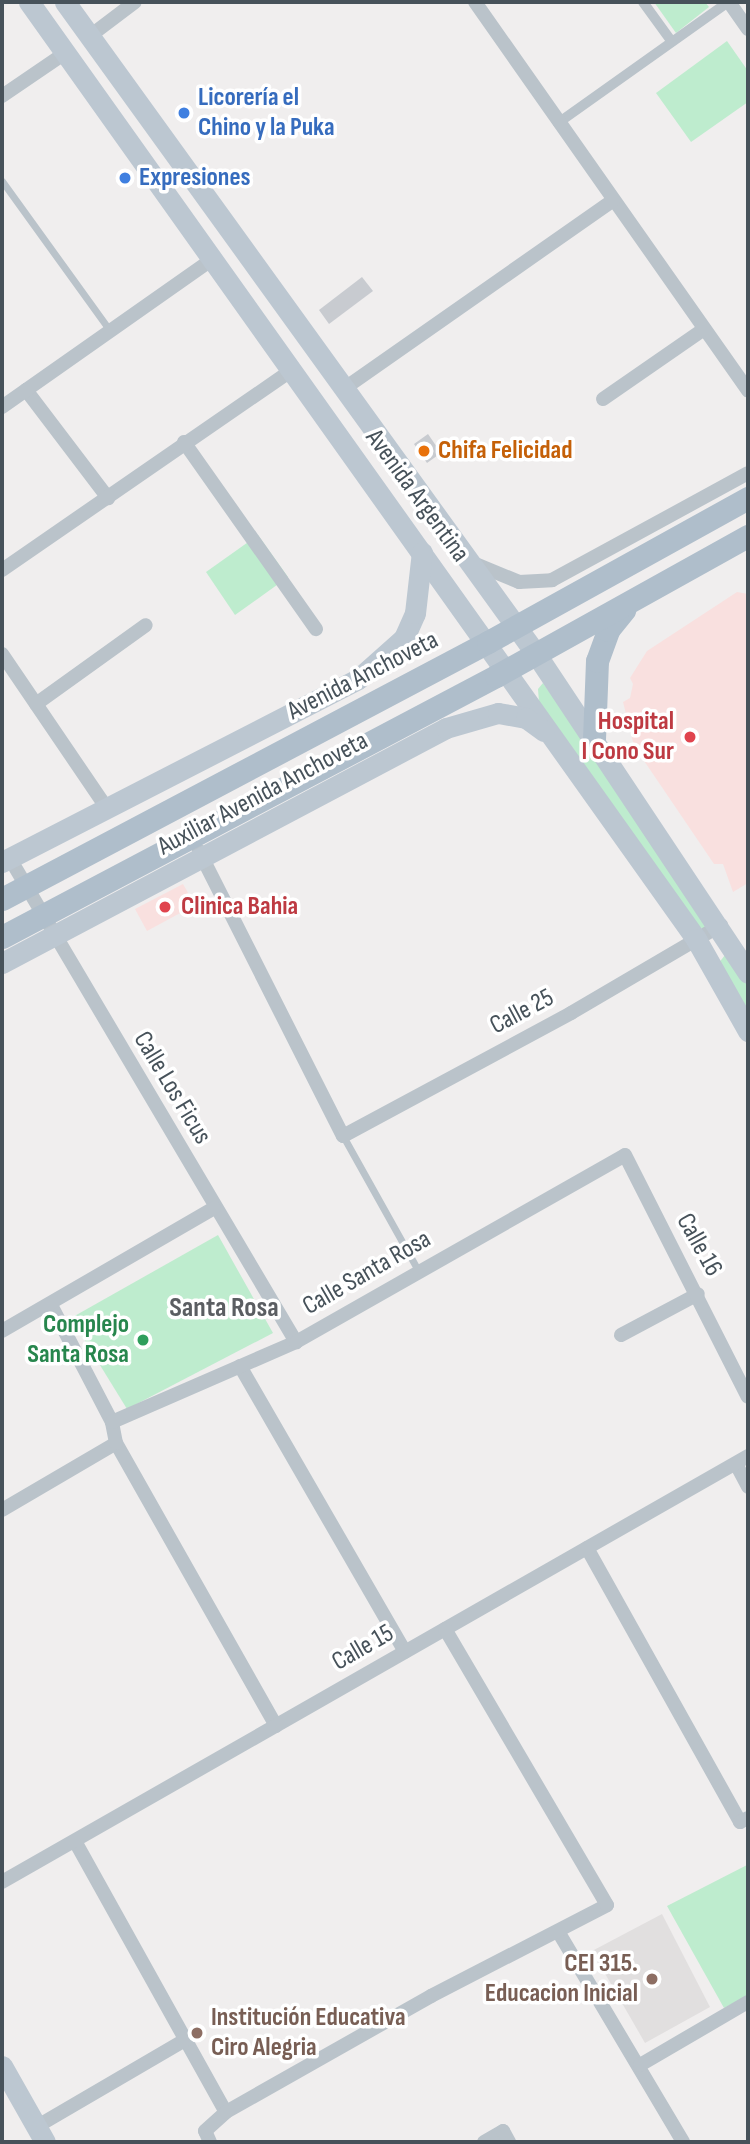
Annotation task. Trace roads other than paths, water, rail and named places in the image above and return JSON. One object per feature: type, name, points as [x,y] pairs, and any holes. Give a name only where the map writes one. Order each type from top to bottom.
[{"type":"main road","name":"Avenida Argentina","points":[[29,2],[488,642],[696,939],[748,1031]]},
{"type":"main road","name":"Avenida Argentina","points":[[65,2],[517,627],[721,925],[748,972]]},
{"type":"main road","name":"Avenida Anchoveta","points":[[2,899],[517,627],[748,498]]},
{"type":"main road","points":[[2,937],[47,926],[191,837],[507,670],[748,536]]},
{"type":"main road","points":[[5,859],[358,679],[388,657],[404,638],[415,613],[422,552]]},
{"type":"main road","points":[[594,739],[597,661],[608,630],[631,601]]},
{"type":"main road","name":"Auxiliar Avenida Anchoveta","points":[[2,963],[47,926],[202,858],[446,729],[498,713],[526,718],[554,737]]},
{"type":"main road","points":[[2,2066],[41,2134]]},
{"type":"street","points":[[90,36],[135,2]]},
{"type":"street","points":[[475,2],[748,391]]},
{"type":"street","points":[[643,2],[672,42]]},
{"type":"street","points":[[558,123],[728,2],[748,29]]},
{"type":"street","points":[[2,96],[65,53]]},
{"type":"street","points":[[345,388],[613,200]]},
{"type":"street","points":[[2,407],[214,258]]},
{"type":"street","points":[[603,399],[704,329]]},
{"type":"street","points":[[2,570],[292,370]]},
{"type":"street","points":[[26,390],[108,498]]},
{"type":"street","points":[[184,442],[316,628]]},
{"type":"street","points":[[469,561],[519,582],[552,580],[748,473]]},
{"type":"street","points":[[36,704],[146,625]]},
{"type":"street","points":[[2,654],[106,807]]},
{"type":"street","points":[[191,837],[343,1136]]},
{"type":"street","name":"Calle Los Ficus","points":[[5,859],[25,887],[296,1342]]},
{"type":"street","name":"Calle 25","points":[[343,1136],[571,1013],[721,925]]},
{"type":"street","name":"Calle Santa Rosa","points":[[112,1422],[296,1342],[625,1155]]},
{"type":"street","name":"Calle 16","points":[[625,1155],[748,1397]]},
{"type":"street","points":[[2,1331],[51,1305],[214,1208]]},
{"type":"street","points":[[621,1335],[698,1294]]},
{"type":"street","points":[[51,1305],[112,1422],[116,1443],[276,1726]]},
{"type":"street","points":[[240,1366],[405,1652]]},
{"type":"street","points":[[2,1510],[116,1443]]},
{"type":"street","points":[[742,1460],[748,1486]]},
{"type":"street","name":"Calle 15","points":[[2,1882],[76,1843],[742,1460]]},
{"type":"street","points":[[587,1548],[740,1822],[748,1818]]},
{"type":"street","points":[[210,2142],[205,2131],[226,2112],[431,1996],[559,1933],[607,1905],[445,1629]]},
{"type":"street","points":[[76,1843],[191,2036],[226,2112]]},
{"type":"street","points":[[559,1933],[640,2065],[683,2142]]},
{"type":"street","points":[[640,2065],[748,2002]]},
{"type":"street","points":[[41,2134],[191,2036]]},
{"type":"street","points":[[484,2142],[503,2131],[509,2142]]},
{"type":"lane","points":[[2,181],[110,331]]},
{"type":"lane","points":[[343,1136],[419,1272]]},
{"type":"place","name":"Licorería el Chino y la Puka","points":[[184,113]]},
{"type":"place","name":"Expresiones","points":[[125,178]]},
{"type":"place","name":"Chifa Felicidad","points":[[424,451]]},
{"type":"place","name":"Hospital I Cono Sur","points":[[690,737]]},
{"type":"place","name":"Clinica Bahia","points":[[165,907]]},
{"type":"place","name":"Complejo Santa Rosa","points":[[143,1340]]},
{"type":"place","name":"CEI 315. Educacion Inicial","points":[[652,1979]]},
{"type":"place","name":"Institución Educativa Ciro Alegria","points":[[197,2033]]},
{"type":"district","name":"Santa Rosa","points":[[224,1308]]}]
